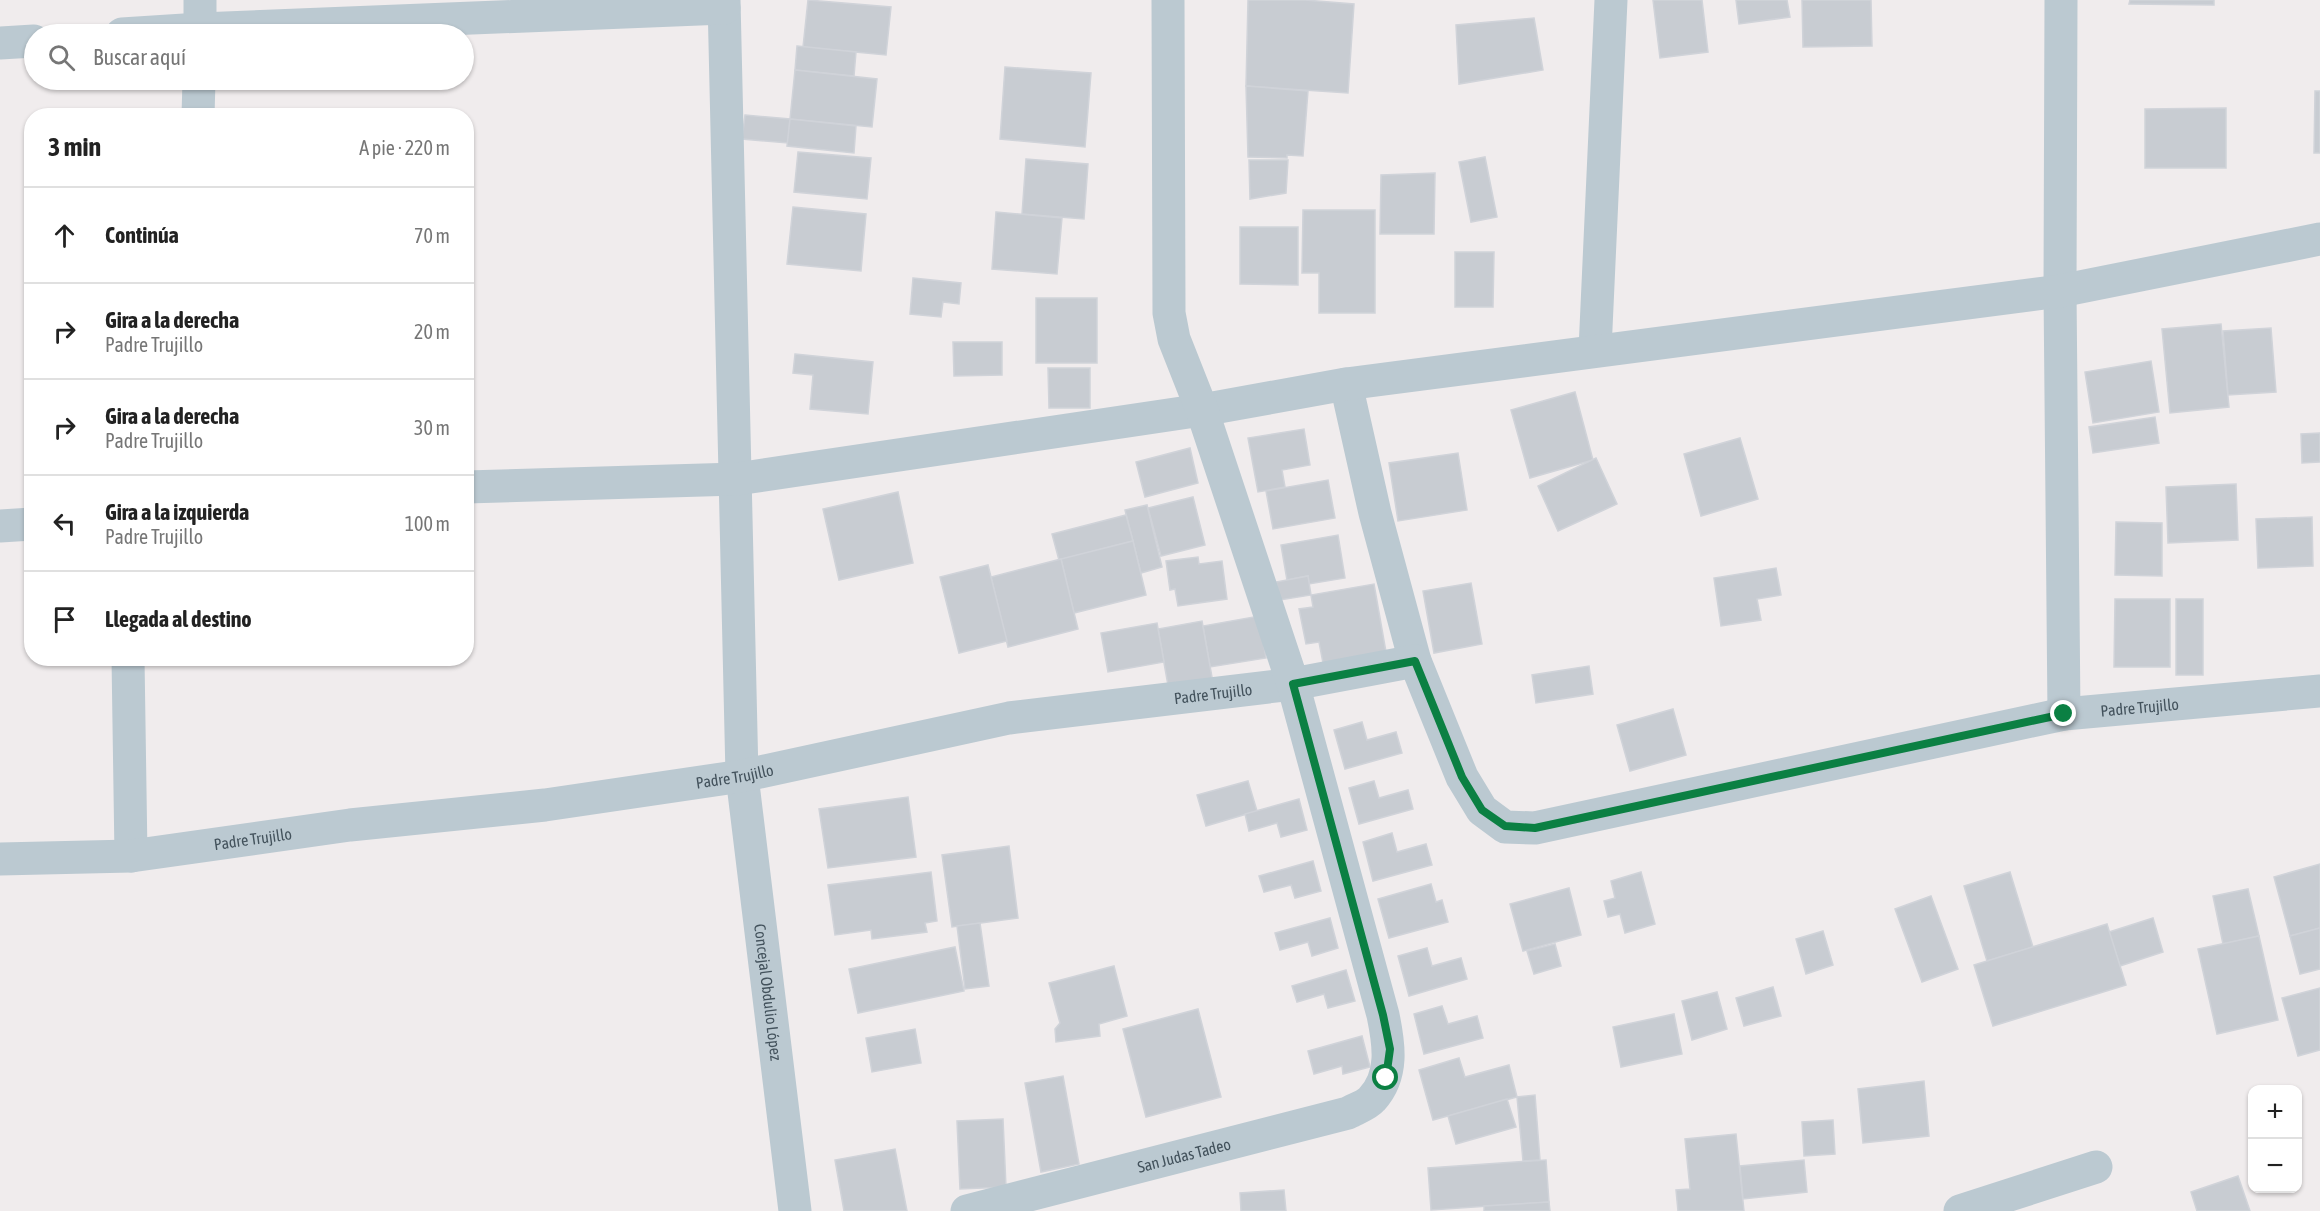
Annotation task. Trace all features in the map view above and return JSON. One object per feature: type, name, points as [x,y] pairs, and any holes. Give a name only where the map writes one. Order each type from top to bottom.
[{"type":"street","points":[[1168,0],[1168,313],[1174,339],[1202,410],[1293,684]]},
{"type":"street","points":[[1594,350],[1611,0]]},
{"type":"street","points":[[2061,0],[2060,291],[2064,714]]},
{"type":"street","points":[[182,24],[200,21],[724,4]]},
{"type":"street","name":"Concejal Obdulio López","points":[[724,4],[737,479],[742,776],[795,1211]]},
{"type":"street","points":[[0,43],[24,42]]},
{"type":"street","points":[[198,108],[199,90]]},
{"type":"street","points":[[474,488],[737,479],[1202,410],[1346,384],[2060,291],[2320,239]]},
{"type":"street","points":[[1346,384],[1375,513],[1415,661]]},
{"type":"street","points":[[0,526],[24,524]]},
{"type":"street","name":"Padre Trujillo","points":[[0,859],[131,856],[350,825],[545,805],[742,776],[1009,718],[1293,684],[1415,661],[1462,777],[1482,810],[1505,826],[1535,828],[2064,714],[2320,691]]},
{"type":"street","points":[[128,666],[131,856]]},
{"type":"street","name":"San Judas Tadeo","points":[[967,1211],[1348,1113],[1372,1101],[1386,1078],[1390,1049],[1383,1015],[1293,684]]},
{"type":"street","points":[[1960,1211],[2096,1167]]},
{"type":"building","points":[[808,0],[891,7],[886,55],[803,47]]},
{"type":"building","points":[[1248,0],[1305,0],[1354,4],[1348,93],[1246,86]]},
{"type":"building","points":[[1653,0],[1702,0],[1708,52],[1660,58]]},
{"type":"building","points":[[1736,0],[1787,0],[1790,17],[1739,24]]},
{"type":"building","points":[[1802,0],[1871,0],[1872,46],[1803,47]]},
{"type":"building","points":[[2130,0],[2214,0],[2214,5],[2129,4]]},
{"type":"building","points":[[1534,18],[1543,70],[1459,84],[1456,25]]},
{"type":"building","points":[[797,46],[856,52],[854,76],[795,70]]},
{"type":"building","points":[[1005,67],[1091,73],[1085,147],[1000,139]]},
{"type":"building","points":[[795,70],[877,79],[872,127],[790,119]]},
{"type":"building","points":[[1246,86],[1308,91],[1303,156],[1248,157]]},
{"type":"building","points":[[2315,91],[2320,91],[2320,153],[2314,153]]},
{"type":"building","points":[[2226,108],[2226,168],[2145,168],[2145,109]]},
{"type":"building","points":[[745,115],[790,119],[788,143],[742,139]]},
{"type":"building","points":[[790,119],[856,126],[854,153],[787,146]]},
{"type":"building","points":[[798,152],[871,158],[867,199],[794,192]]},
{"type":"building","points":[[1485,157],[1497,217],[1471,222],[1459,162]]},
{"type":"building","points":[[1026,159],[1088,164],[1084,219],[1022,214]]},
{"type":"building","points":[[1249,160],[1288,160],[1286,193],[1250,199]]},
{"type":"building","points":[[1435,173],[1434,234],[1380,234],[1381,175]]},
{"type":"building","points":[[793,207],[866,214],[861,271],[787,264]]},
{"type":"building","points":[[1303,210],[1375,210],[1375,313],[1319,313],[1319,273],[1302,273]]},
{"type":"building","points":[[996,212],[1062,218],[1057,274],[992,269]]},
{"type":"building","points":[[1240,227],[1298,227],[1298,285],[1240,284]]},
{"type":"building","points":[[1455,252],[1494,252],[1493,307],[1455,307]]},
{"type":"building","points":[[913,278],[961,283],[959,304],[943,302],[941,317],[910,314]]},
{"type":"building","points":[[1036,298],[1097,298],[1097,363],[1036,363]]},
{"type":"building","points":[[2221,324],[2229,407],[2170,413],[2162,329]]},
{"type":"building","points":[[2271,328],[2276,392],[2228,395],[2223,331]]},
{"type":"building","points":[[953,342],[1002,342],[1002,375],[954,376]]},
{"type":"building","points":[[795,354],[873,362],[868,414],[810,409],[813,375],[793,373]]},
{"type":"building","points":[[2151,361],[2159,412],[2093,423],[2085,372]]},
{"type":"building","points":[[1048,368],[1090,368],[1090,408],[1049,408]]},
{"type":"building","points":[[1575,392],[1593,460],[1530,478],[1511,410]]},
{"type":"building","points":[[2155,417],[2159,443],[2093,453],[2089,427]]},
{"type":"building","points":[[1304,429],[1310,465],[1282,470],[1285,487],[1258,492],[1248,438]]},
{"type":"building","points":[[2320,433],[2320,462],[2302,463],[2301,434]]},
{"type":"building","points":[[1740,438],[1758,499],[1701,516],[1684,454]]},
{"type":"building","points":[[1190,448],[1198,483],[1145,497],[1136,462]]},
{"type":"building","points":[[1458,453],[1467,510],[1398,521],[1389,463]]},
{"type":"building","points":[[1596,458],[1617,504],[1558,531],[1538,486]]},
{"type":"building","points":[[1328,480],[1335,518],[1273,529],[1266,491]]},
{"type":"building","points":[[2236,484],[2238,540],[2168,543],[2166,487]]},
{"type":"building","points":[[898,492],[913,563],[839,580],[823,509]]},
{"type":"building","points":[[1193,497],[1205,545],[1161,556],[1148,508]]},
{"type":"building","points":[[1147,505],[1162,567],[1141,573],[1125,510]]},
{"type":"building","points":[[1126,515],[1133,541],[1059,560],[1052,534]]},
{"type":"building","points":[[2312,517],[2313,566],[2258,568],[2256,519]]},
{"type":"building","points":[[2116,522],[2162,523],[2162,576],[2115,575]]},
{"type":"building","points":[[1338,535],[1345,578],[1309,584],[1308,576],[1287,580],[1281,545]]},
{"type":"building","points":[[1133,541],[1146,595],[1074,613],[1061,559]]},
{"type":"building","points":[[1198,557],[1199,564],[1222,561],[1227,599],[1178,606],[1175,589],[1170,590],[1166,561]]},
{"type":"building","points":[[1061,559],[1078,629],[1008,647],[991,577]]},
{"type":"building","points":[[988,565],[1007,641],[959,653],[940,577]]},
{"type":"building","points":[[1776,568],[1781,595],[1757,599],[1761,620],[1721,626],[1714,578]]},
{"type":"building","points":[[1308,576],[1311,595],[1280,600],[1276,582]]},
{"type":"building","points":[[1471,583],[1482,644],[1434,653],[1423,591]]},
{"type":"building","points":[[1374,584],[1386,652],[1323,663],[1319,642],[1306,644],[1299,609],[1313,607],[1311,595]]},
{"type":"building","points":[[2115,599],[2170,599],[2170,667],[2114,667]]},
{"type":"building","points":[[2176,599],[2203,599],[2203,675],[2176,675]]},
{"type":"building","points":[[1259,616],[1266,658],[1210,667],[1203,626]]},
{"type":"building","points":[[1202,621],[1213,683],[1169,691],[1158,629]]},
{"type":"building","points":[[1157,623],[1164,662],[1108,672],[1101,633]]},
{"type":"building","points":[[1589,666],[1593,694],[1536,703],[1532,675]]},
{"type":"building","points":[[1673,709],[1686,755],[1630,771],[1617,725]]},
{"type":"building","points":[[1362,722],[1367,740],[1396,732],[1402,753],[1345,769],[1334,730]]},
{"type":"building","points":[[1248,781],[1257,811],[1206,826],[1197,795]]},
{"type":"building","points":[[1374,781],[1379,798],[1408,790],[1413,809],[1359,824],[1349,788]]},
{"type":"building","points":[[908,797],[916,857],[828,868],[819,809]]},
{"type":"building","points":[[1299,799],[1307,830],[1281,837],[1277,823],[1249,831],[1245,814]]},
{"type":"building","points":[[1392,833],[1397,852],[1426,844],[1432,865],[1373,881],[1363,842]]},
{"type":"building","points":[[1009,846],[1018,918],[952,927],[942,855]]},
{"type":"building","points":[[1313,861],[1321,891],[1295,898],[1291,885],[1264,892],[1259,876]]},
{"type":"building","points":[[2320,864],[2320,928],[2290,936],[2274,877]]},
{"type":"building","points":[[931,872],[937,921],[925,923],[927,932],[872,939],[871,930],[835,935],[828,885]]},
{"type":"building","points":[[1641,872],[1655,924],[1625,933],[1620,914],[1608,917],[1604,901],[1615,898],[1611,881]]},
{"type":"building","points":[[2010,872],[2033,947],[1987,961],[1964,886]]},
{"type":"building","points":[[1431,884],[1436,902],[1442,900],[1448,922],[1389,938],[1378,899]]},
{"type":"building","points":[[1569,888],[1581,935],[1523,951],[1510,904]]},
{"type":"building","points":[[2248,889],[2259,936],[2223,944],[2213,896]]},
{"type":"building","points":[[1931,896],[1958,969],[1922,982],[1895,909]]},
{"type":"building","points":[[1330,918],[1338,948],[1312,956],[1308,942],[1280,950],[1275,933]]},
{"type":"building","points":[[2153,918],[2163,952],[2120,966],[2109,932]]},
{"type":"building","points":[[980,923],[989,986],[965,989],[957,926]]},
{"type":"building","points":[[2107,924],[2126,985],[1993,1026],[1974,965]]},
{"type":"building","points":[[2320,928],[2320,969],[2300,974],[2290,936]]},
{"type":"building","points":[[1823,931],[1833,965],[1806,974],[1796,939]]},
{"type":"building","points":[[2259,936],[2278,1020],[2217,1034],[2198,949]]},
{"type":"building","points":[[1555,944],[1561,966],[1534,974],[1527,951]]},
{"type":"building","points":[[955,947],[964,991],[858,1013],[849,969]]},
{"type":"building","points":[[1427,948],[1432,966],[1461,958],[1467,979],[1409,996],[1398,956]]},
{"type":"building","points":[[1114,966],[1127,1016],[1099,1024],[1100,1036],[1056,1042],[1055,1029],[1060,1023],[1049,983]]},
{"type":"building","points":[[1346,970],[1355,1001],[1328,1008],[1324,994],[1297,1002],[1292,986]]},
{"type":"building","points":[[1773,987],[1781,1016],[1744,1026],[1736,998]]},
{"type":"building","points":[[2320,988],[2320,1050],[2298,1056],[2282,998]]},
{"type":"building","points":[[1717,992],[1727,1029],[1692,1040],[1682,1001]]},
{"type":"building","points":[[1442,1006],[1448,1024],[1477,1016],[1483,1038],[1424,1054],[1414,1014]]},
{"type":"building","points":[[1198,1009],[1221,1097],[1146,1117],[1123,1029]]},
{"type":"building","points":[[1674,1014],[1682,1054],[1621,1067],[1613,1027]]},
{"type":"building","points":[[915,1029],[921,1063],[872,1072],[866,1038]]},
{"type":"building","points":[[1362,1036],[1370,1067],[1343,1074],[1342,1066],[1314,1074],[1308,1051]]},
{"type":"building","points":[[1459,1058],[1465,1077],[1509,1065],[1517,1097],[1433,1120],[1419,1070]]},
{"type":"building","points":[[1063,1076],[1079,1164],[1041,1172],[1025,1083]]},
{"type":"building","points":[[1924,1081],[1929,1136],[1863,1143],[1858,1089]]},
{"type":"building","points":[[1535,1095],[1540,1160],[1523,1161],[1517,1097]]},
{"type":"building","points":[[1507,1099],[1516,1127],[1456,1144],[1448,1116]]},
{"type":"building","points":[[1003,1119],[1006,1187],[960,1189],[957,1121]]},
{"type":"building","points":[[1833,1120],[1835,1154],[1804,1156],[1802,1122]]},
{"type":"building","points":[[1736,1134],[1744,1211],[1678,1211],[1676,1190],[1690,1189],[1685,1139]]},
{"type":"building","points":[[895,1149],[907,1211],[844,1211],[835,1160]]},
{"type":"building","points":[[1546,1160],[1549,1202],[1431,1210],[1428,1168]]},
{"type":"building","points":[[1804,1160],[1807,1192],[1743,1199],[1740,1166]]},
{"type":"building","points":[[2238,1176],[2250,1211],[2197,1211],[2191,1192]]},
{"type":"building","points":[[1284,1190],[1286,1211],[1241,1211],[1240,1193]]},
{"type":"building","points":[[1549,1202],[1550,1211],[1484,1211],[1484,1206]]},
{"type":"route","points":[[1386,1078],[1390,1049],[1383,1015],[1293,684],[1415,661],[1462,777],[1482,810],[1505,826],[1535,828],[2064,714]]}]
